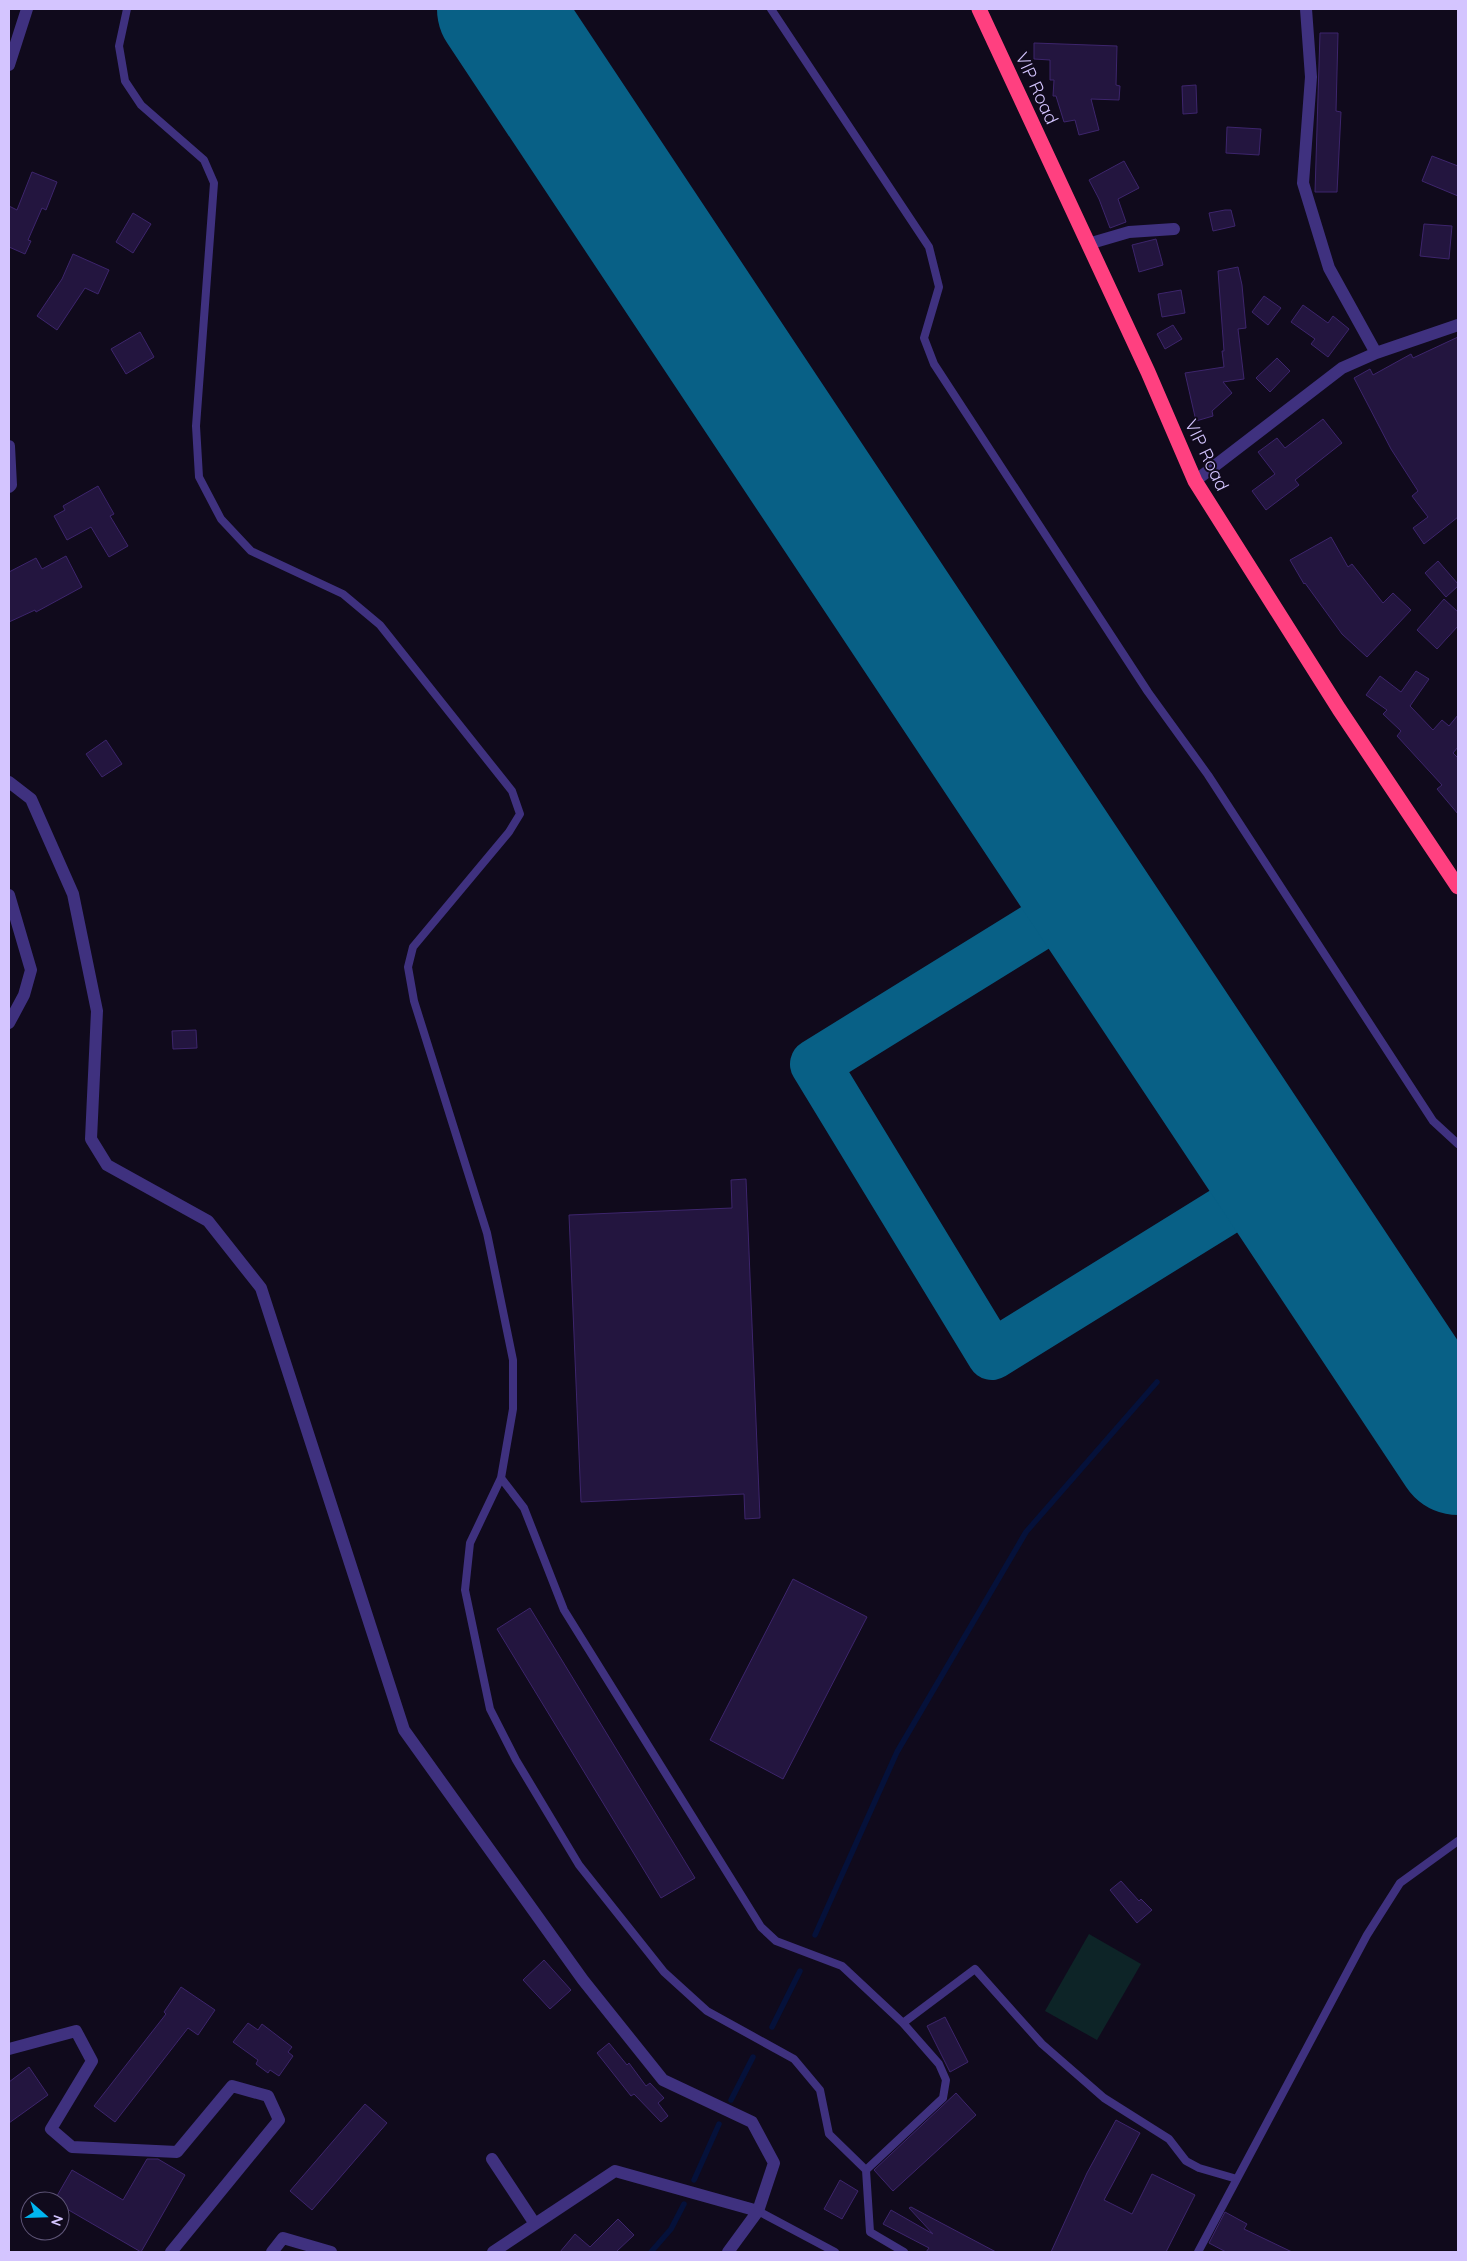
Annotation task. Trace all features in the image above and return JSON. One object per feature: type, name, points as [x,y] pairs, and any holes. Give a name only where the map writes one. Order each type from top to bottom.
[{"type":"highway","name":"VIP Road","points":[[979,9],[1195,480],[1339,709],[1458,887]]},
{"type":"street","points":[[9,64],[27,9]]},
{"type":"street","points":[[1306,9],[1310,77],[1303,183],[1329,268],[1376,353]]},
{"type":"street","points":[[1088,244],[1129,232],[1174,229]]},
{"type":"street","points":[[1195,480],[1342,368],[1376,353],[1458,325]]},
{"type":"street","points":[[9,446],[11,466],[11,485],[9,487]]},
{"type":"street","points":[[9,782],[31,799],[73,894],[98,1011],[91,1139],[107,1165],[208,1221],[261,1288],[404,1730],[583,1980],[664,2080],[752,2122],[774,2163],[758,2211],[728,2252]]},
{"type":"street","points":[[9,895],[30,970],[24,996],[9,1024]]},
{"type":"street","points":[[9,2049],[76,2031],[92,2061],[50,2129],[72,2147],[176,2152],[232,2086],[268,2096],[279,2120],[172,2252]]},
{"type":"street","points":[[492,2159],[535,2224]]},
{"type":"street","points":[[493,2252],[615,2171],[758,2211]]},
{"type":"street","points":[[272,2252],[283,2238],[331,2252]]},
{"type":"lane","points":[[127,9],[119,46],[125,81],[141,105],[204,160],[214,182],[196,426],[199,478],[221,519],[251,551],[343,594],[380,624],[512,791],[520,814],[509,832],[413,947],[408,967],[414,1001],[487,1233],[513,1360],[513,1410],[501,1478],[470,1543],[465,1590],[490,1709],[516,1760],[579,1865],[664,1972],[707,2011],[794,2059],[820,2090],[829,2134],[866,2170],[870,2232],[904,2252]]},
{"type":"lane","points":[[771,9],[929,247],[939,287],[924,338],[934,364],[1148,692],[1208,776],[1433,1121],[1458,1144]]},
{"type":"lane","points":[[501,1478],[524,1508],[564,1610],[761,1927],[776,1941],[842,1966],[903,2023],[939,2064],[946,2080],[942,2098],[866,2170]]},
{"type":"lane","points":[[1198,2252],[1367,1935],[1400,1883],[1458,1841]]},
{"type":"lane","points":[[903,2023],[975,1969],[1042,2044],[1104,2098],[1169,2139],[1186,2160],[1199,2168],[1237,2179]]},
{"type":"lane","points":[[758,2211],[835,2252]]},
{"type":"green space","points":[[1089,1934],[1141,1964],[1097,2040],[1045,2011]]},
{"type":"building","points":[[1320,33],[1338,33],[1336,111],[1341,112],[1337,192],[1315,192]]},
{"type":"building","points":[[1034,43],[1117,46],[1116,85],[1120,86],[1119,100],[1091,99],[1099,130],[1079,135],[1075,120],[1064,122],[1056,96],[1053,96],[1054,80],[1050,80],[1050,60],[1034,59]]},
{"type":"building","points":[[1196,85],[1197,113],[1183,114],[1182,86]]},
{"type":"building","points":[[1227,127],[1261,129],[1259,155],[1226,153]]},
{"type":"building","points":[[1432,156],[1458,166],[1458,196],[1422,181]]},
{"type":"building","points":[[1124,161],[1139,188],[1118,199],[1126,222],[1110,228],[1099,199],[1089,180]]},
{"type":"building","points":[[32,172],[57,182],[46,210],[42,208],[28,240],[31,241],[25,254],[9,247],[9,206],[17,210]]},
{"type":"building","points":[[1231,210],[1235,226],[1213,231],[1209,213]]},
{"type":"building","points":[[133,213],[151,224],[133,253],[116,242]]},
{"type":"building","points":[[1424,224],[1452,226],[1449,259],[1420,256]]},
{"type":"building","points":[[1156,239],[1163,265],[1139,272],[1132,245]]},
{"type":"building","points":[[73,254],[109,270],[98,294],[85,288],[57,330],[37,316],[62,279]]},
{"type":"building","points":[[1238,267],[1242,285],[1246,328],[1238,329],[1244,379],[1223,382],[1232,393],[1212,411],[1213,416],[1196,421],[1185,373],[1224,367],[1218,271]]},
{"type":"building","points":[[1181,290],[1185,313],[1162,317],[1158,294]]},
{"type":"building","points":[[1264,296],[1281,308],[1268,325],[1252,312]]},
{"type":"building","points":[[1303,305],[1328,323],[1333,316],[1349,329],[1328,357],[1311,344],[1315,339],[1291,322]]},
{"type":"building","points":[[1173,325],[1182,339],[1165,349],[1157,334]]},
{"type":"building","points":[[140,332],[154,357],[126,374],[111,349]]},
{"type":"building","points":[[1458,337],[1458,517],[1424,544],[1413,528],[1428,517],[1412,496],[1418,491],[1391,449],[1354,378],[1370,369],[1373,375],[1411,354],[1413,358]]},
{"type":"building","points":[[1277,358],[1290,371],[1270,392],[1256,378]]},
{"type":"building","points":[[1323,419],[1342,443],[1295,480],[1299,485],[1266,510],[1252,491],[1275,474],[1258,452],[1277,438],[1285,448]]},
{"type":"building","points":[[98,486],[114,514],[110,516],[128,546],[109,557],[91,527],[67,540],[54,516],[65,510],[63,506]]},
{"type":"building","points":[[1331,537],[1348,567],[1352,564],[1383,603],[1393,593],[1411,610],[1367,657],[1342,634],[1304,584],[1290,560]]},
{"type":"building","points":[[66,556],[82,587],[36,612],[35,610],[9,622],[9,572],[36,558],[42,569]]},
{"type":"building","points":[[1438,561],[1458,584],[1446,597],[1425,573]]},
{"type":"building","points":[[1444,599],[1458,612],[1458,626],[1437,649],[1417,630]]},
{"type":"building","points":[[1416,671],[1429,679],[1410,706],[1433,730],[1442,720],[1449,726],[1458,715],[1458,747],[1453,753],[1458,758],[1458,814],[1437,789],[1442,785],[1397,736],[1401,731],[1383,714],[1387,710],[1366,695],[1380,676],[1401,692]]},
{"type":"building","points":[[106,740],[122,764],[102,777],[86,754]]},
{"type":"building","points":[[196,1030],[197,1048],[173,1049],[172,1031]]},
{"type":"building","points":[[746,1179],[760,1518],[745,1519],[744,1494],[581,1502],[569,1215],[732,1208],[731,1180]]},
{"type":"building","points":[[793,1579],[867,1617],[783,1779],[710,1740]]},
{"type":"building","points":[[530,1608],[695,1878],[661,1898],[497,1629]]},
{"type":"building","points":[[1121,1881],[1139,1901],[1141,1899],[1152,1910],[1137,1923],[1110,1890]]},
{"type":"building","points":[[544,1960],[571,1990],[550,2009],[523,1980]]},
{"type":"building","points":[[181,1987],[215,2010],[198,2035],[188,2028],[115,2122],[94,2106],[166,2014],[164,2012]]},
{"type":"building","points":[[945,2017],[968,2062],[950,2072],[927,2026]]},
{"type":"building","points":[[248,2023],[258,2030],[262,2024],[292,2047],[288,2052],[293,2056],[279,2076],[270,2070],[268,2073],[256,2064],[258,2060],[233,2042]]},
{"type":"building","points":[[609,2043],[627,2065],[629,2063],[646,2086],[650,2083],[664,2098],[658,2103],[668,2116],[661,2122],[634,2094],[631,2096],[597,2053]]},
{"type":"building","points":[[29,2067],[48,2095],[9,2123],[9,2082]]},
{"type":"building","points":[[956,2093],[976,2115],[893,2191],[874,2170]]},
{"type":"building","points":[[365,2104],[387,2123],[312,2210],[290,2191]]},
{"type":"building","points":[[1116,2120],[1140,2133],[1104,2200],[1132,2214],[1152,2174],[1195,2195],[1166,2252],[1051,2252],[1087,2173]]},
{"type":"building","points":[[147,2159],[158,2159],[185,2175],[141,2252],[70,2211],[70,2191],[60,2191],[72,2170],[123,2200]]},
{"type":"building","points":[[840,2180],[858,2191],[842,2219],[824,2209]]},
{"type":"building","points":[[911,2207],[996,2252],[926,2252],[929,2248],[883,2224],[891,2210],[933,2234],[909,2208]]},
{"type":"building","points":[[1225,2212],[1247,2224],[1244,2229],[1292,2252],[1226,2252],[1209,2243]]},
{"type":"building","points":[[618,2219],[634,2235],[616,2252],[560,2252],[575,2234],[590,2247]]},
{"type":"waterway","points":[[815,1935],[897,1752],[1026,1532],[1157,1382]]},
{"type":"waterway","points":[[772,2027],[800,1971]]},
{"type":"waterway","points":[[731,2100],[753,2057]]},
{"type":"waterway","points":[[694,2180],[719,2124]]},
{"type":"waterway","points":[[651,2252],[671,2229],[684,2204]]},
{"type":"taxiway","points":[[1088,895],[815,1064],[992,1355],[1276,1179]]},
{"type":"runway","points":[[499,9],[1458,1453]]}]
